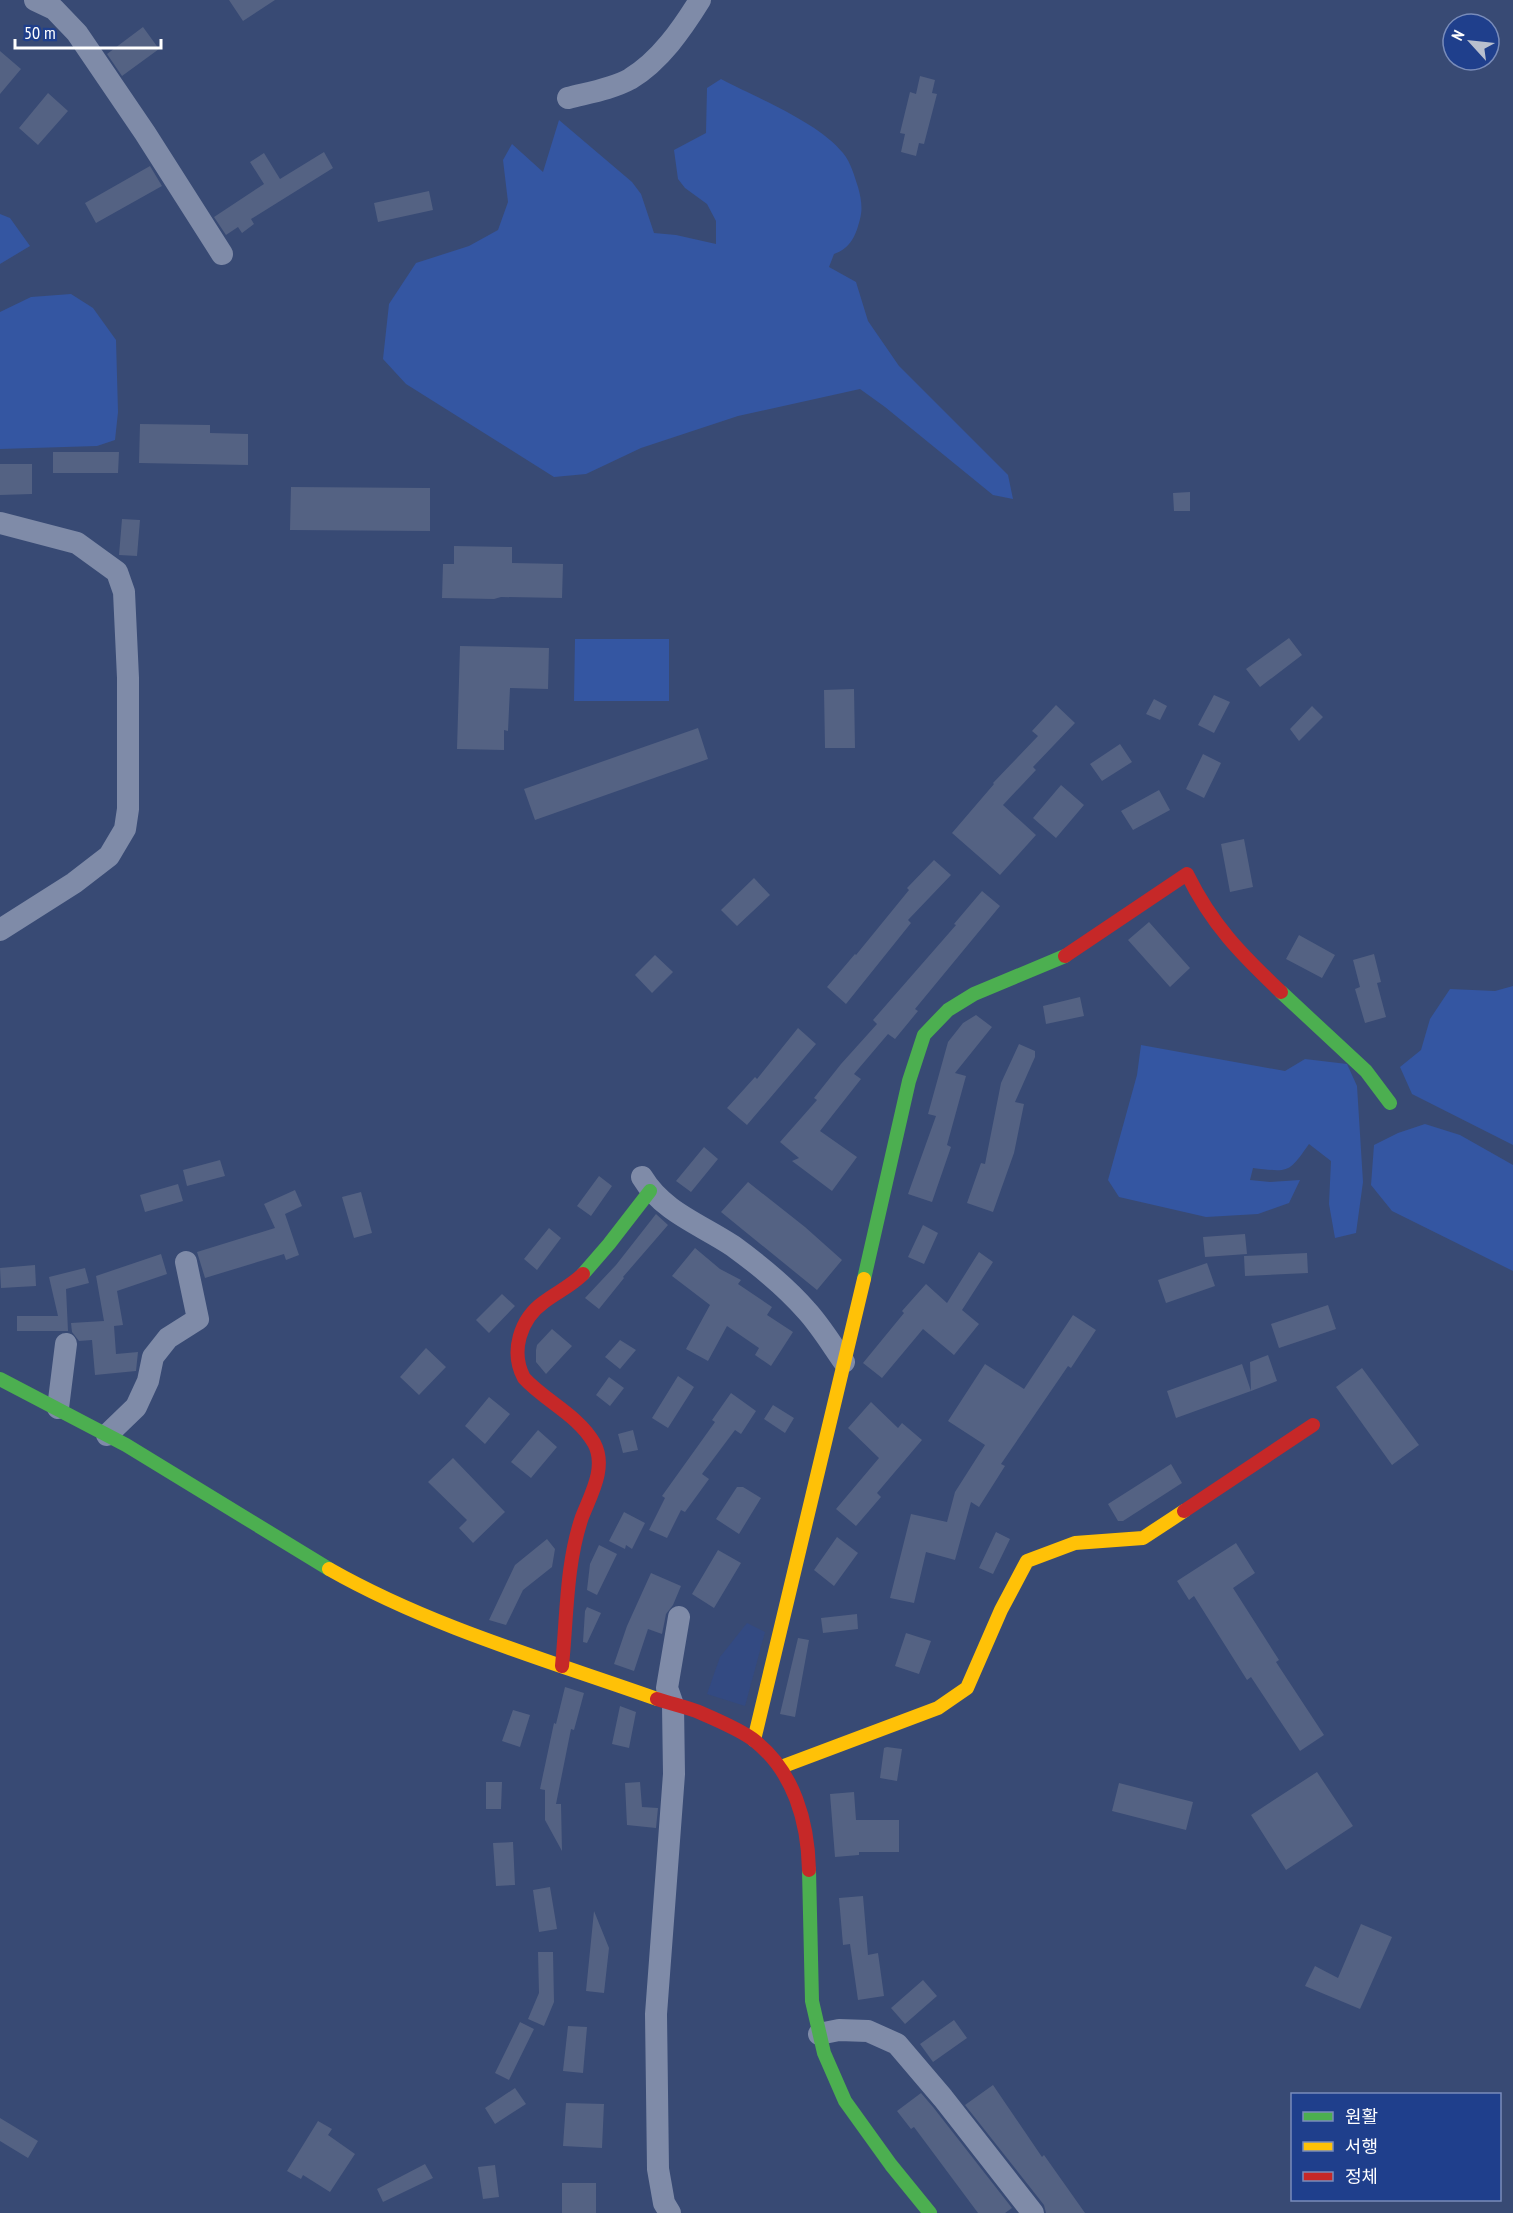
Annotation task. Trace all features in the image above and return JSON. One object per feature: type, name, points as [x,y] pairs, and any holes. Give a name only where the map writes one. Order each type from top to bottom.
[{"type":"street","points":[[35,0],[54,9],[77,33],[145,133],[222,255]]},
{"type":"street","points":[[568,98],[629,80],[658,56],[688,20],[700,0]]},
{"type":"street","points":[[0,522],[77,543],[117,572],[124,592],[127,657],[128,809],[125,829],[109,856],[74,883],[0,930]]},
{"type":"street","points":[[753,1740],[909,1081],[924,1035],[948,1010],[1067,956],[1187,874],[1201,903],[1236,949],[1366,1071],[1390,1102]]},
{"type":"street","points":[[562,1666],[572,1563],[581,1520],[600,1462],[598,1450],[588,1433],[528,1384],[516,1366],[515,1353],[521,1333],[538,1306],[571,1285],[594,1261],[646,1184],[678,1215],[732,1246],[784,1287],[808,1311],[844,1362]]},
{"type":"street","points":[[107,1435],[136,1407],[148,1381],[153,1357],[168,1338],[198,1319],[186,1262]]},
{"type":"street","points":[[58,1408],[66,1344]]},
{"type":"street","points":[[0,1378],[107,1435],[331,1570],[394,1602],[562,1666],[701,1713],[753,1740],[781,1767],[793,1790],[804,1823],[808,1864],[812,2001],[824,2053],[844,2101],[930,2213]]},
{"type":"street","points":[[781,1767],[938,1708],[967,1688],[1000,1610],[1027,1561],[1075,1543],[1143,1538],[1313,1425]]},
{"type":"street","points":[[670,2213],[664,2203],[658,2169],[657,2014],[674,1774],[673,1705],[667,1688],[679,1617]]},
{"type":"street","points":[[819,2034],[839,2030],[868,2031],[897,2044],[943,2098],[1033,2213]]},
{"type":"shaded area","points":[[721,79],[803,121],[832,142],[846,157],[859,191],[861,215],[852,240],[845,248],[834,254],[829,267],[856,282],[868,321],[899,366],[1008,475],[1013,499],[993,495],[860,389],[738,416],[641,448],[586,474],[554,477],[406,384],[383,359],[389,304],[416,263],[469,246],[498,230],[508,202],[503,160],[512,144],[543,172],[559,120],[632,182],[641,194],[654,233],[676,235],[716,244],[716,221],[707,204],[685,188],[678,179],[674,150],[706,133],[707,88]]},
{"type":"shaded area","points":[[0,214],[10,218],[30,246],[0,264]]},
{"type":"shaded area","points":[[71,294],[93,308],[116,340],[118,412],[115,440],[97,446],[0,449],[0,312],[31,297]]},
{"type":"shaded area","points":[[575,639],[669,639],[669,701],[574,701]]},
{"type":"shaded area","points":[[1513,986],[1513,1145],[1412,1094],[1400,1067],[1421,1050],[1430,1019],[1450,989],[1495,991]]},
{"type":"shaded area","points":[[1141,1045],[1285,1071],[1305,1059],[1347,1064],[1357,1086],[1363,1182],[1356,1233],[1335,1238],[1329,1204],[1331,1161],[1309,1144],[1287,1169],[1253,1168],[1250,1180],[1270,1182],[1300,1180],[1289,1203],[1258,1214],[1206,1217],[1119,1197],[1108,1180],[1137,1075]]},
{"type":"shaded area","points":[[1425,1124],[1460,1135],[1513,1165],[1513,1271],[1392,1211],[1371,1185],[1374,1145],[1398,1133]]},
{"type":"shaded area","points":[[747,1623],[765,1632],[745,1706],[707,1694],[720,1657]]},
{"type":"building","points":[[229,0],[275,0],[243,21]]},
{"type":"building","points":[[143,27],[159,49],[122,76],[107,54]]},
{"type":"building","points":[[0,51],[21,69],[0,94]]},
{"type":"building","points":[[920,76],[935,80],[932,93],[937,94],[924,144],[919,143],[916,156],[901,152],[905,134],[900,133],[910,92],[916,94]]},
{"type":"building","points":[[48,93],[68,111],[38,145],[19,128]]},
{"type":"building","points":[[324,152],[333,168],[251,219],[254,224],[242,233],[238,227],[226,235],[214,217],[264,184],[250,162],[264,153],[280,179]]},
{"type":"building","points":[[150,166],[162,186],[96,223],[85,203]]},
{"type":"building","points":[[429,191],[433,210],[378,222],[374,203]]},
{"type":"building","points":[[140,424],[210,425],[210,433],[248,434],[248,465],[139,463]]},
{"type":"building","points":[[53,452],[119,452],[118,473],[53,473]]},
{"type":"building","points":[[0,464],[32,464],[32,494],[0,495]]},
{"type":"building","points":[[291,487],[430,488],[430,531],[290,530]]},
{"type":"building","points":[[1190,492],[1190,511],[1174,511],[1173,493]]},
{"type":"building","points":[[122,519],[140,520],[137,556],[119,555]]},
{"type":"building","points":[[454,546],[512,547],[512,563],[563,564],[562,598],[442,598],[443,564],[454,564]]},
{"type":"building","points":[[1289,638],[1302,655],[1260,687],[1246,669]]},
{"type":"building","points":[[460,646],[549,648],[548,689],[510,688],[508,731],[504,730],[504,750],[457,749]]},
{"type":"building","points":[[854,689],[855,748],[825,748],[824,690]]},
{"type":"building","points":[[1214,695],[1230,702],[1214,733],[1198,725]]},
{"type":"building","points":[[1154,699],[1167,706],[1160,720],[1146,714]]},
{"type":"building","points":[[1056,705],[1075,723],[1033,767],[1036,770],[1003,805],[1036,835],[1000,875],[952,833],[993,783],[1038,736],[1032,731]]},
{"type":"building","points":[[1312,706],[1323,717],[1299,741],[1290,729]]},
{"type":"building","points":[[698,728],[708,759],[535,820],[524,789]]},
{"type":"building","points":[[1120,744],[1132,762],[1102,781],[1090,764]]},
{"type":"building","points":[[1203,754],[1221,763],[1204,798],[1186,789]]},
{"type":"building","points":[[1061,785],[1084,805],[1056,838],[1033,818]]},
{"type":"building","points":[[1159,790],[1170,810],[1133,830],[1121,811]]},
{"type":"building","points":[[1244,839],[1253,887],[1230,892],[1221,844]]},
{"type":"building","points":[[934,860],[951,875],[908,920],[911,923],[846,1004],[827,987],[909,890],[907,888]]},
{"type":"building","points":[[754,878],[770,895],[737,926],[721,910]]},
{"type":"building","points":[[982,891],[1000,906],[915,1009],[918,1011],[895,1039],[888,1034],[854,1074],[861,1079],[820,1131],[857,1157],[832,1191],[792,1161],[799,1158],[780,1142],[817,1100],[814,1098],[841,1064],[877,1024],[873,1020],[956,925],[954,924]]},
{"type":"building","points":[[1149,922],[1190,968],[1170,987],[1128,940]]},
{"type":"building","points":[[1299,935],[1335,955],[1322,978],[1286,959]]},
{"type":"building","points":[[1374,954],[1381,982],[1377,983],[1386,1017],[1365,1023],[1355,989],[1360,987],[1353,960]]},
{"type":"building","points":[[655,955],[673,972],[652,993],[635,975]]},
{"type":"building","points":[[1080,997],[1084,1016],[1046,1024],[1043,1006]]},
{"type":"building","points":[[976,1015],[992,1027],[955,1073],[966,1076],[947,1145],[951,1147],[932,1202],[908,1194],[936,1116],[928,1114],[948,1042],[963,1023]]},
{"type":"building","points":[[798,1028],[816,1044],[747,1125],[727,1108],[755,1077],[757,1079]]},
{"type":"building","points":[[1019,1044],[1035,1051],[1035,1057],[1015,1102],[1024,1104],[1014,1153],[993,1212],[967,1203],[981,1163],[985,1164],[1001,1083]]},
{"type":"building","points":[[704,1147],[718,1159],[691,1192],[676,1181]]},
{"type":"building","points":[[220,1160],[225,1176],[187,1186],[183,1170]]},
{"type":"building","points":[[599,1176],[612,1186],[591,1216],[577,1206]]},
{"type":"building","points":[[748,1182],[842,1260],[817,1290],[721,1212]]},
{"type":"building","points":[[178,1184],[183,1201],[145,1212],[140,1195]]},
{"type":"building","points":[[295,1190],[302,1206],[285,1214],[299,1255],[286,1260],[284,1254],[205,1278],[197,1252],[275,1228],[264,1204]]},
{"type":"building","points":[[361,1192],[372,1233],[354,1238],[342,1197]]},
{"type":"building","points":[[656,1214],[668,1225],[599,1309],[585,1298],[616,1265]]},
{"type":"building","points":[[923,1225],[938,1233],[924,1264],[908,1257]]},
{"type":"building","points":[[549,1228],[561,1238],[537,1270],[524,1259]]},
{"type":"building","points":[[1245,1234],[1247,1254],[1205,1257],[1203,1237]]},
{"type":"building","points":[[695,1248],[720,1269],[741,1280],[738,1284],[772,1307],[767,1315],[793,1332],[771,1366],[755,1355],[759,1348],[727,1326],[708,1361],[686,1349],[710,1305],[672,1276]]},
{"type":"building","points":[[979,1252],[993,1262],[962,1310],[979,1324],[954,1355],[923,1329],[882,1378],[863,1363],[904,1313],[902,1311],[926,1284],[947,1303]]},
{"type":"building","points":[[1307,1253],[1308,1273],[1245,1276],[1244,1256]]},
{"type":"building","points":[[161,1254],[167,1274],[117,1291],[123,1325],[114,1326],[116,1354],[138,1352],[136,1371],[95,1375],[92,1340],[79,1341],[72,1332],[71,1323],[104,1321],[96,1276]]},
{"type":"building","points":[[1207,1263],[1215,1286],[1166,1303],[1158,1280]]},
{"type":"building","points":[[35,1265],[36,1286],[1,1288],[0,1268]]},
{"type":"building","points":[[85,1268],[89,1283],[66,1289],[68,1331],[17,1331],[17,1316],[58,1316],[49,1277]]},
{"type":"building","points":[[502,1294],[515,1306],[489,1333],[476,1320]]},
{"type":"building","points":[[1328,1305],[1336,1329],[1279,1348],[1271,1324]]},
{"type":"building","points":[[1073,1315],[1096,1330],[1071,1368],[1068,1366],[1001,1464],[1005,1466],[979,1507],[971,1502],[955,1560],[926,1552],[914,1603],[890,1598],[911,1514],[947,1522],[955,1492],[985,1445],[948,1421],[985,1364],[1024,1389]]},
{"type":"building","points":[[552,1329],[572,1346],[546,1374],[536,1362],[536,1350],[537,1345]]},
{"type":"building","points":[[620,1340],[636,1350],[620,1369],[605,1357]]},
{"type":"building","points":[[426,1348],[446,1367],[419,1395],[400,1377]]},
{"type":"building","points":[[1268,1355],[1277,1381],[1251,1391],[1250,1362]]},
{"type":"building","points":[[1242,1364],[1251,1391],[1176,1418],[1167,1391]]},
{"type":"building","points":[[1362,1368],[1419,1445],[1392,1465],[1336,1387]]},
{"type":"building","points":[[678,1376],[694,1387],[668,1428],[652,1418]]},
{"type":"building","points":[[609,1377],[624,1388],[610,1406],[596,1395]]},
{"type":"building","points":[[731,1393],[756,1411],[741,1434],[735,1430],[702,1474],[709,1479],[685,1512],[681,1510],[667,1538],[649,1530],[665,1498],[662,1496],[715,1422],[712,1420]]},
{"type":"building","points":[[489,1397],[510,1414],[485,1444],[465,1426]]},
{"type":"building","points":[[871,1402],[898,1428],[902,1423],[922,1440],[877,1493],[881,1497],[856,1526],[836,1509],[879,1458],[848,1428]]},
{"type":"building","points":[[773,1405],[794,1418],[785,1433],[764,1419]]},
{"type":"building","points":[[538,1430],[557,1447],[531,1478],[511,1462]]},
{"type":"building","points":[[633,1430],[638,1450],[623,1453],[618,1434]]},
{"type":"building","points":[[453,1458],[505,1512],[473,1543],[459,1528],[467,1520],[428,1482]]},
{"type":"building","points":[[1171,1464],[1182,1483],[1123,1521],[1118,1521],[1108,1504]]},
{"type":"building","points":[[737,1487],[743,1487],[761,1498],[739,1534],[716,1519]]},
{"type":"building","points":[[624,1512],[645,1523],[632,1549],[626,1545],[625,1549],[609,1541]]},
{"type":"building","points":[[996,1532],[1010,1539],[993,1574],[979,1568]]},
{"type":"building","points":[[837,1537],[858,1553],[834,1586],[814,1570]]},
{"type":"building","points":[[547,1539],[555,1549],[552,1567],[523,1590],[506,1625],[489,1620],[515,1565]]},
{"type":"building","points":[[1236,1543],[1255,1573],[1233,1588],[1279,1660],[1276,1662],[1324,1735],[1300,1751],[1251,1677],[1247,1680],[1194,1596],[1189,1600],[1177,1581]]},
{"type":"building","points":[[599,1545],[617,1554],[597,1595],[587,1590],[590,1564]]},
{"type":"building","points":[[718,1550],[741,1563],[714,1608],[692,1594]]},
{"type":"building","points":[[651,1573],[681,1586],[673,1605],[666,1614],[662,1634],[648,1629],[634,1671],[614,1664],[627,1626]]},
{"type":"building","points":[[587,1607],[601,1613],[587,1643],[583,1642]]},
{"type":"building","points":[[857,1614],[858,1629],[823,1633],[821,1618]]},
{"type":"building","points":[[906,1633],[931,1641],[919,1674],[895,1666]]},
{"type":"building","points":[[798,1638],[809,1640],[795,1717],[780,1714]]},
{"type":"building","points":[[565,1687],[584,1693],[574,1730],[571,1729],[556,1804],[561,1804],[562,1851],[545,1820],[545,1790],[540,1789],[554,1723],[556,1724]]},
{"type":"building","points":[[620,1706],[636,1712],[629,1748],[612,1744]]},
{"type":"building","points":[[513,1710],[530,1715],[520,1747],[502,1741]]},
{"type":"building","points":[[884,1748],[902,1749],[897,1781],[880,1778]]},
{"type":"building","points":[[1317,1772],[1353,1826],[1286,1870],[1251,1815]]},
{"type":"building","points":[[486,1782],[502,1782],[501,1809],[486,1809]]},
{"type":"building","points":[[640,1782],[642,1807],[658,1808],[656,1828],[627,1825],[625,1783]]},
{"type":"building","points":[[1119,1783],[1193,1802],[1186,1830],[1112,1811]]},
{"type":"building","points":[[854,1792],[856,1820],[899,1820],[899,1852],[859,1852],[859,1855],[835,1857],[830,1794]]},
{"type":"building","points":[[513,1842],[515,1885],[496,1886],[493,1843]]},
{"type":"building","points":[[550,1887],[557,1929],[539,1932],[533,1890]]},
{"type":"building","points":[[863,1896],[868,1955],[878,1953],[884,1996],[858,2000],[850,1944],[843,1945],[839,1898]]},
{"type":"building","points":[[594,1911],[609,1948],[604,1993],[586,1991]]},
{"type":"building","points":[[1361,1924],[1392,1937],[1360,2009],[1305,1986],[1315,1966],[1338,1978]]},
{"type":"building","points":[[538,1952],[553,1952],[554,2002],[544,2026],[528,2019],[539,1993]]},
{"type":"building","points":[[923,1980],[937,1996],[905,2024],[891,2008]]},
{"type":"building","points":[[954,2020],[967,2038],[933,2062],[920,2044]]},
{"type":"building","points":[[520,2022],[534,2029],[509,2080],[495,2073]]},
{"type":"building","points":[[568,2026],[587,2027],[583,2073],[563,2071]]},
{"type":"building","points":[[993,2085],[1042,2157],[1044,2155],[1085,2213],[1046,2213],[1044,2205],[965,2105]]},
{"type":"building","points":[[515,2088],[526,2104],[495,2124],[485,2108]]},
{"type":"building","points":[[921,2093],[1012,2208],[1005,2213],[978,2213],[914,2127],[911,2129],[897,2111]]},
{"type":"building","points":[[566,2103],[604,2104],[602,2148],[563,2146]]},
{"type":"building","points":[[0,2118],[38,2141],[28,2158],[0,2141]]},
{"type":"building","points":[[318,2121],[332,2129],[328,2135],[355,2154],[330,2192],[303,2175],[301,2179],[287,2171]]},
{"type":"building","points":[[425,2164],[433,2178],[383,2202],[377,2189]]},
{"type":"building","points":[[495,2165],[499,2197],[483,2199],[478,2167]]},
{"type":"building","points":[[562,2183],[596,2183],[596,2213],[562,2213]]},
{"type":"traffic: fast","points":[[864,1279],[909,1081],[924,1035],[948,1010],[974,994],[1065,956]]},
{"type":"traffic: fast","points":[[1281,992],[1366,1071],[1390,1103]]},
{"type":"traffic: fast","points":[[583,1274],[650,1191]]},
{"type":"traffic: fast","points":[[0,1379],[126,1445],[329,1569]]},
{"type":"traffic: fast","points":[[809,1870],[812,2001],[824,2053],[845,2101],[891,2165],[930,2213]]},
{"type":"traffic: slow","points":[[754,1740],[864,1279]]},
{"type":"traffic: slow","points":[[781,1767],[938,1708],[967,1688],[1001,1610],[1027,1561],[1075,1543],[1143,1538],[1184,1511]]},
{"type":"traffic: slow","points":[[329,1569],[368,1590],[449,1625],[657,1699]]},
{"type":"traffic: jam","points":[[1065,956],[1187,874],[1207,909],[1228,938],[1281,992]]},
{"type":"traffic: jam","points":[[562,1666],[573,1553],[582,1517],[596,1480],[598,1452],[579,1424],[524,1378],[518,1358],[518,1347],[523,1327],[536,1309],[583,1274]]},
{"type":"traffic: jam","points":[[1184,1511],[1313,1425]]},
{"type":"traffic: jam","points":[[657,1699],[696,1711],[729,1726],[750,1737],[768,1753],[780,1767],[789,1783],[802,1816],[809,1870]]}]
